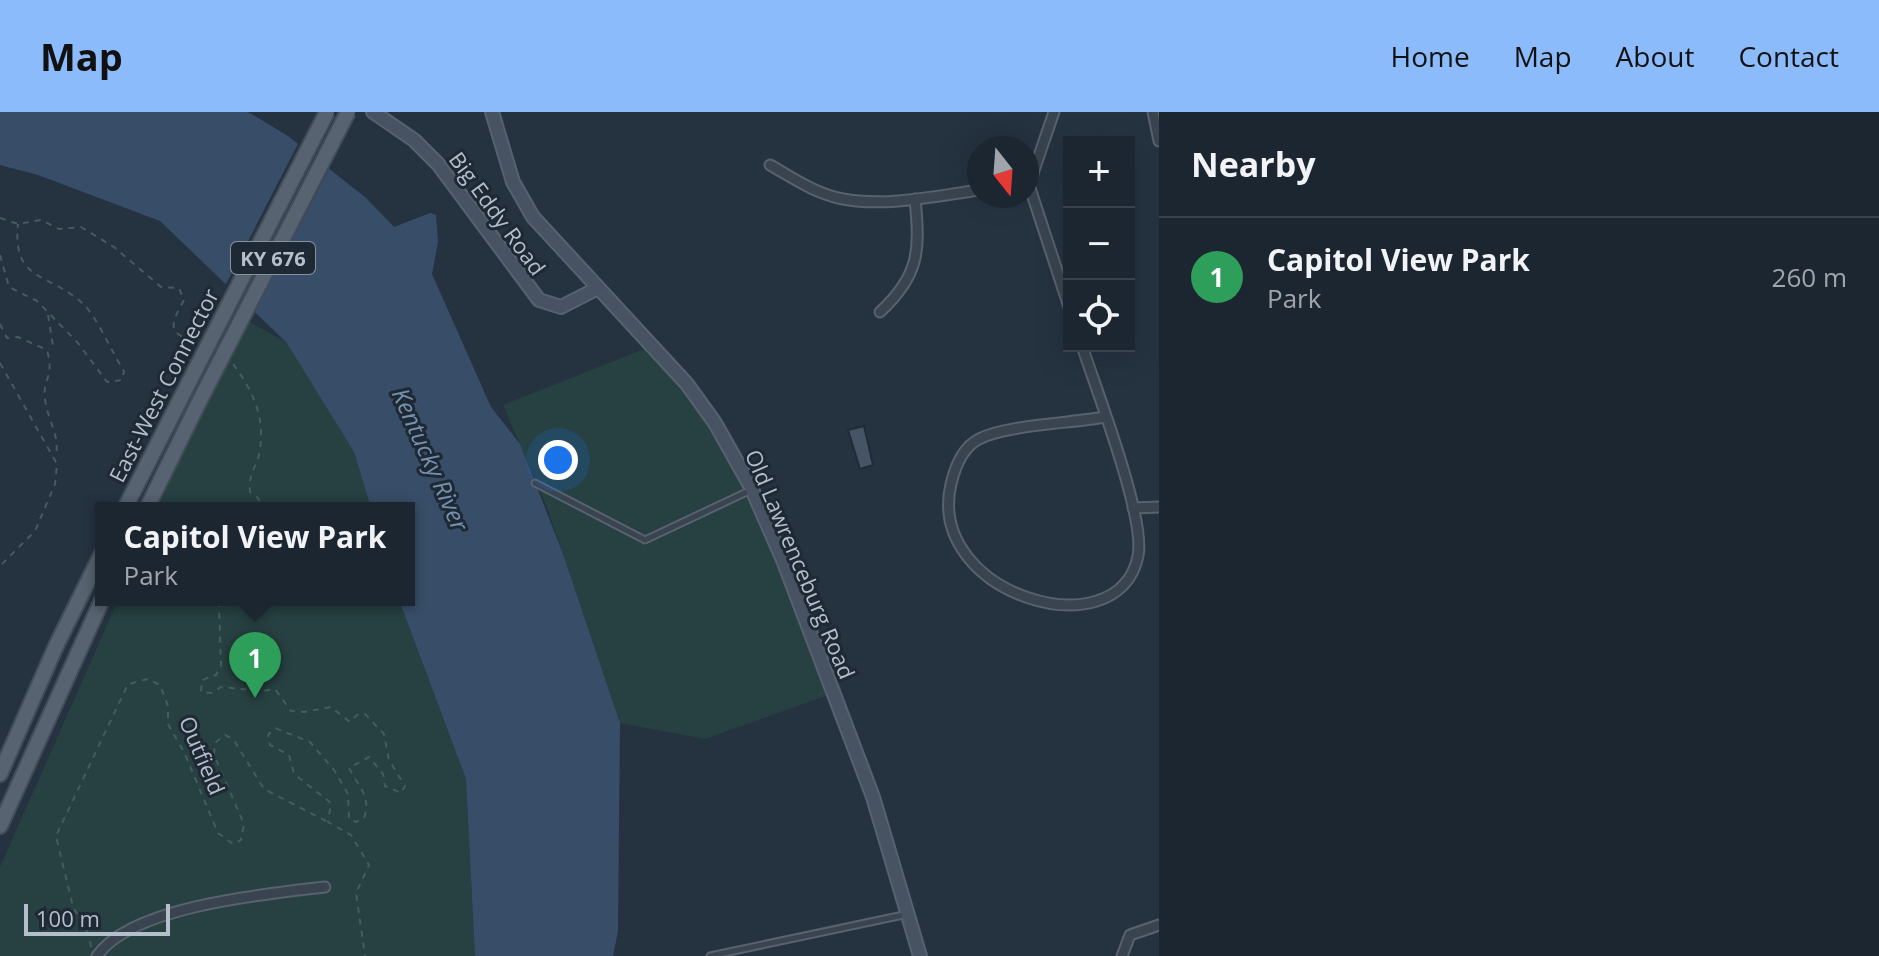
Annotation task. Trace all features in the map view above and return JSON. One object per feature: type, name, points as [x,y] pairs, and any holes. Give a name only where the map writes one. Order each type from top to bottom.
[{"type":"main road","name":"East-West Connector","points":[[128,502],[327,112]]},
{"type":"main road","name":"East-West Connector","points":[[150,502],[348,112]]},
{"type":"main road","name":"Big Eddy Road","points":[[373,112],[407,134],[438,164],[539,300],[561,307],[598,288]]},
{"type":"main road","name":"Old Lawrenceburg Road","points":[[492,112],[505,163],[533,217],[696,396],[752,490],[868,783],[920,956]]},
{"type":"main road","points":[[0,774],[60,636],[95,567]]},
{"type":"main road","points":[[0,826],[99,606]]},
{"type":"street","points":[[1039,154],[1054,112]]},
{"type":"street","points":[[1153,112],[1159,141]]},
{"type":"street","points":[[770,165],[816,190],[843,199],[915,199],[967,192]]},
{"type":"street","points":[[880,312],[897,296],[914,267],[917,250],[915,199]]},
{"type":"street","points":[[1036,208],[1063,289]]},
{"type":"street","points":[[1084,352],[1105,417],[1133,508],[1140,545],[1133,571],[1127,582],[1106,597],[1077,603],[1027,598],[999,587],[967,557],[952,524],[949,502],[955,470],[964,452],[979,439],[1105,417]]},
{"type":"street","points":[[1133,508],[1159,507]]},
{"type":"street","points":[[94,956],[122,930],[166,914],[269,893],[325,887]]},
{"type":"street","points":[[1122,956],[1130,935],[1159,925]]},
{"type":"lane","points":[[535,483],[645,540],[752,490]]},
{"type":"lane","points":[[710,956],[909,914]]},
{"type":"path","points":[[0,218],[18,224],[41,220],[59,229],[81,227],[114,247],[161,287],[179,288],[184,300],[174,316],[176,333],[202,343]]},
{"type":"path","points":[[0,255],[9,287],[37,301],[78,343],[107,382],[122,380],[124,371],[83,303],[28,269],[15,248],[18,224]]},
{"type":"path","points":[[47,350],[53,346],[48,314]]},
{"type":"path","points":[[0,324],[7,338],[18,337],[47,350]]},
{"type":"path","points":[[0,566],[35,531],[55,484],[58,444],[45,399],[52,368],[47,350]]},
{"type":"path","points":[[231,362],[256,399],[260,450],[248,480],[250,492],[260,502]]},
{"type":"path","points":[[0,363],[56,456]]},
{"type":"path","points":[[219,606],[221,666],[216,675],[202,680],[201,692],[212,693],[221,687],[262,691],[275,689],[291,711],[331,707],[350,722],[357,715],[365,714],[384,734],[389,760],[405,786],[401,793],[385,786],[383,774],[369,757],[357,761],[349,768],[364,787],[367,810],[364,818],[356,822],[349,819],[348,794],[334,770],[310,742],[275,728],[268,735],[270,745],[289,755],[294,774],[331,803],[328,822],[351,835],[369,865],[356,893],[365,956]]},
{"type":"path","name":"Outfield","points":[[94,956],[89,935],[73,907],[56,836],[128,684],[148,679],[160,685],[168,706],[168,724],[184,752],[218,833],[233,844],[241,840],[244,824],[214,755],[215,743],[225,735],[233,739],[264,789],[328,822]]},
{"type":"green space","points":[[242,318],[286,342],[354,452],[369,502],[161,502]]},
{"type":"green space","points":[[659,343],[737,466],[834,693],[705,739],[620,723],[548,510],[503,405]]},
{"type":"green space","points":[[115,606],[401,606],[466,779],[475,956],[0,956],[0,867]]},
{"type":"water","name":"Kentucky River","points":[[0,112],[248,112],[288,136],[366,198],[394,227],[430,213],[436,215],[438,242],[432,274],[491,407],[520,444],[563,554],[620,723],[618,931],[613,956],[475,956],[466,779],[401,606],[415,606],[415,502],[369,502],[354,452],[286,342],[160,221],[38,175],[0,165]]},
{"type":"pier","points":[[300,140],[331,165],[253,316],[224,288]]},
{"type":"building","points":[[864,426],[873,465],[860,469],[848,430]]},
{"type":"place","name":"Capitol View Park","points":[[255,698]]}]
